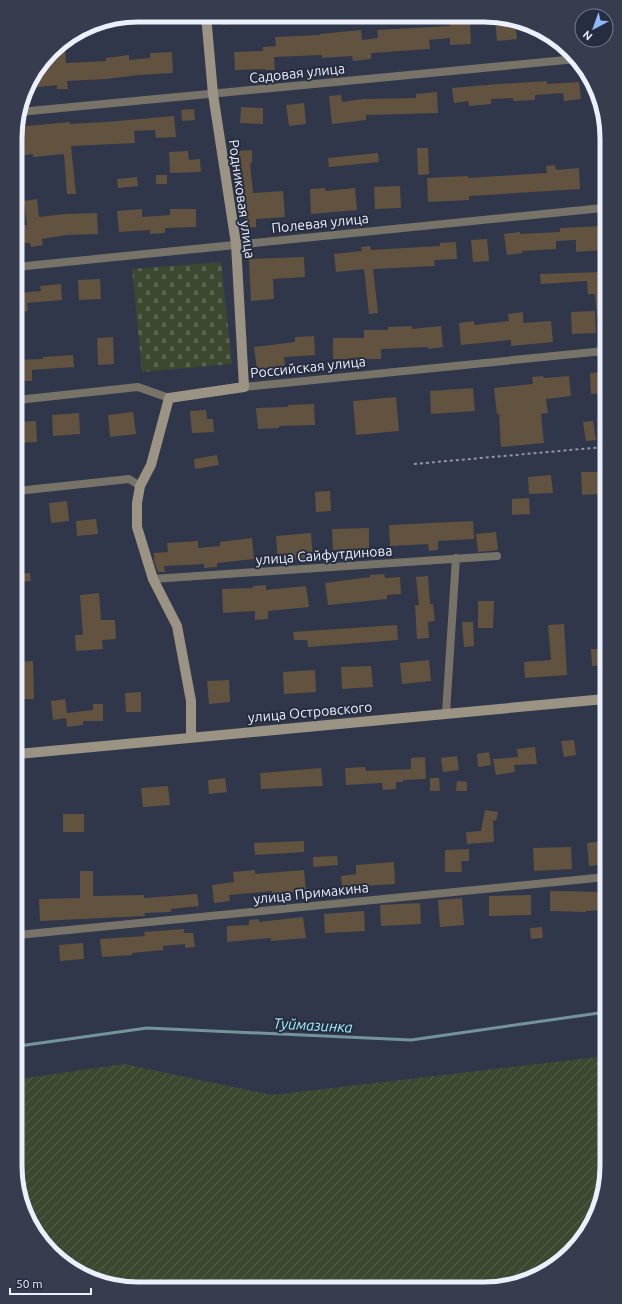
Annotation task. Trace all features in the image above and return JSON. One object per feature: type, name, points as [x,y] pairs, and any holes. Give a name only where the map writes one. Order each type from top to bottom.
[{"type":"street","name":"Родниковая улица","points":[[207,22],[213,94],[236,244],[244,387]]},
{"type":"street","name":"Садовая улица","points":[[25,111],[569,59]]},
{"type":"street","name":"Полевая улица","points":[[22,265],[600,208]]},
{"type":"street","name":"Российская улица","points":[[22,399],[138,387],[169,398],[244,387],[600,351]]},
{"type":"street","points":[[169,398],[151,465],[140,486],[137,503],[137,527],[153,579],[177,626],[191,701],[191,737]]},
{"type":"street","points":[[22,490],[129,479],[140,486]]},
{"type":"street","name":"улица Сайфутдинова","points":[[153,579],[497,556]]},
{"type":"street","points":[[446,713],[456,558]]},
{"type":"street","name":"улица Островского","points":[[22,754],[600,699]]},
{"type":"street","name":"улица Примакина","points":[[22,935],[600,878]]},
{"type":"path","points":[[414,464],[600,447]]},
{"type":"green space","points":[[221,262],[232,364],[142,372],[132,269]]},
{"type":"green space","points":[[600,1057],[600,1174],[596,1196],[591,1211],[581,1231],[561,1253],[549,1263],[529,1273],[514,1278],[484,1282],[130,1282],[100,1276],[73,1263],[51,1243],[37,1224],[26,1196],[23,1181],[22,1079],[124,1064],[272,1095]]},
{"type":"building","points":[[222,22],[232,22],[232,24],[222,25]]},
{"type":"building","points":[[470,22],[471,44],[450,45],[450,38],[429,40],[430,49],[371,53],[371,59],[353,61],[352,56],[322,58],[322,55],[274,57],[275,70],[235,70],[234,52],[263,51],[263,47],[276,46],[275,37],[320,35],[361,30],[362,40],[378,38],[377,30],[450,26],[449,23]]},
{"type":"building","points":[[495,23],[516,26],[517,39],[497,41]]},
{"type":"building","points":[[65,48],[66,63],[106,61],[106,58],[129,55],[129,60],[150,58],[150,53],[172,52],[173,73],[67,81],[68,89],[57,89],[57,85],[33,88],[41,73],[51,61],[55,61],[55,57]]},
{"type":"building","points":[[547,81],[547,84],[579,82],[581,99],[564,101],[563,93],[535,95],[535,100],[513,101],[513,98],[491,99],[491,104],[469,106],[468,101],[454,103],[452,88]]},
{"type":"building","points":[[437,92],[438,113],[366,115],[366,120],[332,124],[329,96],[341,95],[342,102],[363,99],[416,98],[416,94]]},
{"type":"building","points":[[304,103],[306,124],[289,126],[286,105]]},
{"type":"building","points":[[241,107],[263,108],[263,124],[240,123]]},
{"type":"building","points":[[194,109],[195,120],[182,121],[181,110]]},
{"type":"building","points":[[174,116],[176,137],[156,138],[155,130],[134,131],[135,143],[71,146],[76,194],[67,194],[64,154],[33,157],[33,154],[22,155],[23,126],[70,122],[70,124]]},
{"type":"building","points":[[417,148],[428,148],[429,174],[418,175]]},
{"type":"building","points":[[252,150],[252,163],[250,163],[253,193],[283,191],[285,217],[256,219],[256,227],[246,228],[238,151]]},
{"type":"building","points":[[188,151],[189,160],[200,159],[201,172],[170,173],[169,152]]},
{"type":"building","points":[[378,153],[379,162],[329,167],[328,158]]},
{"type":"building","points":[[555,165],[556,170],[579,168],[580,189],[469,196],[469,200],[428,202],[427,178],[468,176],[468,178],[547,173],[546,166]]},
{"type":"building","points":[[156,175],[167,175],[167,184],[156,184]]},
{"type":"building","points":[[137,177],[138,186],[118,188],[117,179]]},
{"type":"building","points":[[400,186],[401,208],[375,209],[374,187]]},
{"type":"building","points":[[325,188],[325,191],[355,188],[357,210],[311,214],[310,189]]},
{"type":"building","points":[[37,199],[39,217],[65,214],[97,213],[98,234],[67,235],[42,239],[43,245],[31,247],[30,243],[22,243],[22,225],[27,225],[24,201]]},
{"type":"building","points":[[142,209],[142,217],[170,215],[170,209],[196,209],[196,227],[165,228],[165,233],[150,234],[150,230],[119,232],[117,211]]},
{"type":"building","points":[[600,226],[600,250],[576,252],[576,240],[556,241],[556,249],[522,251],[523,253],[507,255],[504,234],[520,232],[520,234],[560,232],[560,228]]},
{"type":"building","points":[[487,239],[489,261],[473,262],[471,240]]},
{"type":"building","points":[[456,242],[457,259],[434,260],[435,266],[373,269],[378,313],[369,314],[364,269],[336,272],[334,254],[362,251],[361,247],[370,246],[371,250],[440,246],[440,243]]},
{"type":"building","points":[[304,257],[305,277],[273,279],[274,299],[251,301],[249,259]]},
{"type":"building","points":[[600,272],[600,317],[597,317],[595,294],[588,294],[587,281],[541,284],[540,274]]},
{"type":"building","points":[[100,279],[101,299],[79,300],[78,280]]},
{"type":"building","points":[[61,284],[62,300],[27,303],[28,311],[22,312],[22,293],[41,291],[40,286]]},
{"type":"building","points":[[595,311],[596,333],[572,334],[571,312]]},
{"type":"building","points":[[523,312],[523,323],[551,321],[553,342],[511,346],[511,340],[461,345],[459,323],[474,321],[474,325],[509,321],[508,314]]},
{"type":"building","points":[[412,326],[412,329],[441,326],[443,347],[428,349],[428,347],[381,349],[381,359],[333,359],[333,338],[364,338],[364,330],[388,330],[388,327]]},
{"type":"building","points":[[314,336],[315,355],[284,357],[285,366],[257,369],[254,347],[295,342],[295,337]]},
{"type":"building","points":[[113,337],[114,364],[98,365],[97,338]]},
{"type":"building","points":[[73,355],[74,367],[32,370],[32,381],[22,381],[22,360],[43,359],[43,357]]},
{"type":"building","points":[[600,372],[600,393],[591,394],[590,373]]},
{"type":"building","points":[[543,376],[544,378],[569,376],[571,396],[546,399],[548,413],[541,414],[544,443],[501,447],[499,414],[497,414],[494,388],[533,384],[532,377]]},
{"type":"building","points":[[473,388],[475,411],[431,414],[430,391]]},
{"type":"building","points":[[396,397],[399,431],[356,435],[353,401]]},
{"type":"building","points":[[314,404],[315,425],[279,426],[279,428],[258,429],[256,408],[288,407],[288,405]]},
{"type":"building","points":[[206,410],[207,419],[213,419],[214,432],[192,433],[190,411]]},
{"type":"building","points":[[133,412],[136,434],[110,437],[108,415]]},
{"type":"building","points":[[79,413],[80,434],[53,436],[52,415]]},
{"type":"building","points":[[36,421],[37,442],[22,443],[22,422]]},
{"type":"building","points":[[593,421],[596,440],[586,441],[583,422]]},
{"type":"building","points":[[217,455],[219,465],[195,469],[194,459]]},
{"type":"building","points":[[581,472],[600,472],[600,494],[582,495]]},
{"type":"building","points":[[551,475],[553,493],[529,494],[528,477]]},
{"type":"building","points":[[330,491],[331,511],[316,512],[315,492]]},
{"type":"building","points":[[529,498],[530,514],[512,515],[512,499]]},
{"type":"building","points":[[67,501],[69,521],[51,523],[49,503]]},
{"type":"building","points":[[96,519],[98,534],[77,536],[76,521]]},
{"type":"building","points":[[473,521],[474,539],[438,541],[438,550],[429,551],[428,544],[390,546],[389,525]]},
{"type":"building","points":[[369,528],[369,549],[333,550],[332,529]]},
{"type":"building","points":[[496,532],[498,550],[478,552],[476,534]]},
{"type":"building","points":[[311,533],[313,558],[278,561],[276,536]]},
{"type":"building","points":[[252,538],[254,559],[217,563],[217,567],[204,568],[204,564],[164,566],[165,572],[158,572],[154,561],[154,553],[168,552],[167,543],[198,541],[198,548],[220,546],[220,542]]},
{"type":"building","points":[[30,573],[31,581],[22,582],[22,574]]},
{"type":"building","points":[[384,574],[385,578],[400,577],[401,594],[387,595],[387,599],[328,605],[325,583]]},
{"type":"building","points":[[428,576],[430,604],[433,604],[435,621],[428,622],[429,638],[417,639],[415,605],[419,605],[416,577]]},
{"type":"building","points":[[266,585],[266,590],[306,586],[309,607],[268,611],[268,619],[255,620],[255,611],[223,613],[222,589],[253,588],[253,586]]},
{"type":"building","points":[[99,593],[101,620],[115,620],[116,639],[102,640],[103,649],[76,651],[75,635],[83,635],[80,595]]},
{"type":"building","points":[[478,601],[494,601],[493,628],[478,628]]},
{"type":"building","points":[[462,622],[473,622],[474,646],[464,647]]},
{"type":"building","points":[[564,624],[567,675],[525,678],[524,662],[551,660],[548,625]]},
{"type":"building","points":[[397,625],[398,640],[308,647],[307,640],[294,640],[293,632]]},
{"type":"building","points":[[591,649],[600,649],[600,665],[592,666]]},
{"type":"building","points":[[429,660],[431,681],[402,684],[400,663]]},
{"type":"building","points":[[33,661],[34,699],[22,699],[22,662]]},
{"type":"building","points":[[371,666],[373,687],[342,689],[341,667]]},
{"type":"building","points":[[315,670],[316,692],[284,694],[283,672]]},
{"type":"building","points":[[229,680],[230,702],[209,704],[207,681]]},
{"type":"building","points":[[141,692],[141,712],[126,712],[125,693]]},
{"type":"building","points":[[65,699],[67,713],[93,710],[93,704],[103,704],[103,721],[83,721],[83,725],[67,727],[66,718],[53,720],[51,701]]},
{"type":"building","points":[[574,740],[576,755],[564,757],[561,741]]},
{"type":"building","points":[[535,747],[537,764],[514,765],[515,772],[496,775],[493,759],[518,757],[517,749]]},
{"type":"building","points":[[489,752],[491,765],[478,767],[477,754]]},
{"type":"building","points":[[457,756],[459,770],[443,772],[441,758]]},
{"type":"building","points":[[425,757],[426,779],[403,780],[403,782],[396,782],[396,789],[383,790],[382,783],[346,785],[345,768],[365,767],[366,771],[411,769],[411,758]]},
{"type":"building","points":[[321,768],[323,786],[261,789],[260,773]]},
{"type":"building","points":[[225,778],[227,792],[209,794],[208,780]]},
{"type":"building","points":[[430,778],[439,778],[440,791],[430,791]]},
{"type":"building","points":[[457,781],[467,782],[467,791],[456,791]]},
{"type":"building","points":[[168,786],[170,805],[143,807],[141,788]]},
{"type":"building","points":[[485,810],[498,812],[496,821],[493,820],[494,842],[467,844],[466,832],[481,831]]},
{"type":"building","points":[[63,814],[84,814],[84,832],[63,832]]},
{"type":"building","points":[[304,841],[304,852],[255,855],[254,843]]},
{"type":"building","points":[[600,842],[600,865],[589,866],[587,843]]},
{"type":"building","points":[[571,847],[572,869],[534,871],[533,848]]},
{"type":"building","points":[[469,849],[469,861],[461,861],[462,872],[445,872],[445,850]]},
{"type":"building","points":[[337,856],[338,865],[313,867],[313,857]]},
{"type":"building","points":[[394,862],[395,884],[342,887],[341,876],[356,874],[356,865]]},
{"type":"building","points":[[255,870],[255,874],[304,870],[306,891],[272,894],[272,891],[229,895],[230,901],[214,903],[212,885],[234,882],[233,872]]},
{"type":"building","points":[[80,871],[93,871],[93,896],[144,895],[144,898],[197,894],[199,906],[171,909],[171,912],[144,913],[145,916],[40,921],[39,899],[80,898]]},
{"type":"building","points":[[550,891],[600,892],[600,910],[586,912],[550,911]]},
{"type":"building","points":[[531,895],[531,915],[489,916],[489,896]]},
{"type":"building","points":[[462,898],[464,925],[440,927],[438,900]]},
{"type":"building","points":[[420,903],[421,924],[381,926],[380,905]]},
{"type":"building","points":[[364,911],[365,931],[325,933],[324,914]]},
{"type":"building","points":[[303,917],[306,938],[271,941],[271,938],[227,942],[227,926],[249,925],[249,920],[259,919],[259,922]]},
{"type":"building","points":[[542,927],[543,938],[531,939],[530,928]]},
{"type":"building","points":[[184,929],[184,933],[193,933],[195,947],[185,948],[185,944],[163,946],[163,950],[132,953],[132,955],[102,957],[100,939],[145,936],[144,932]]},
{"type":"building","points":[[83,943],[84,959],[60,961],[59,945]]},
{"type":"waterway","name":"Туймазинка","points":[[22,1046],[147,1028],[411,1040],[600,1013]]}]
